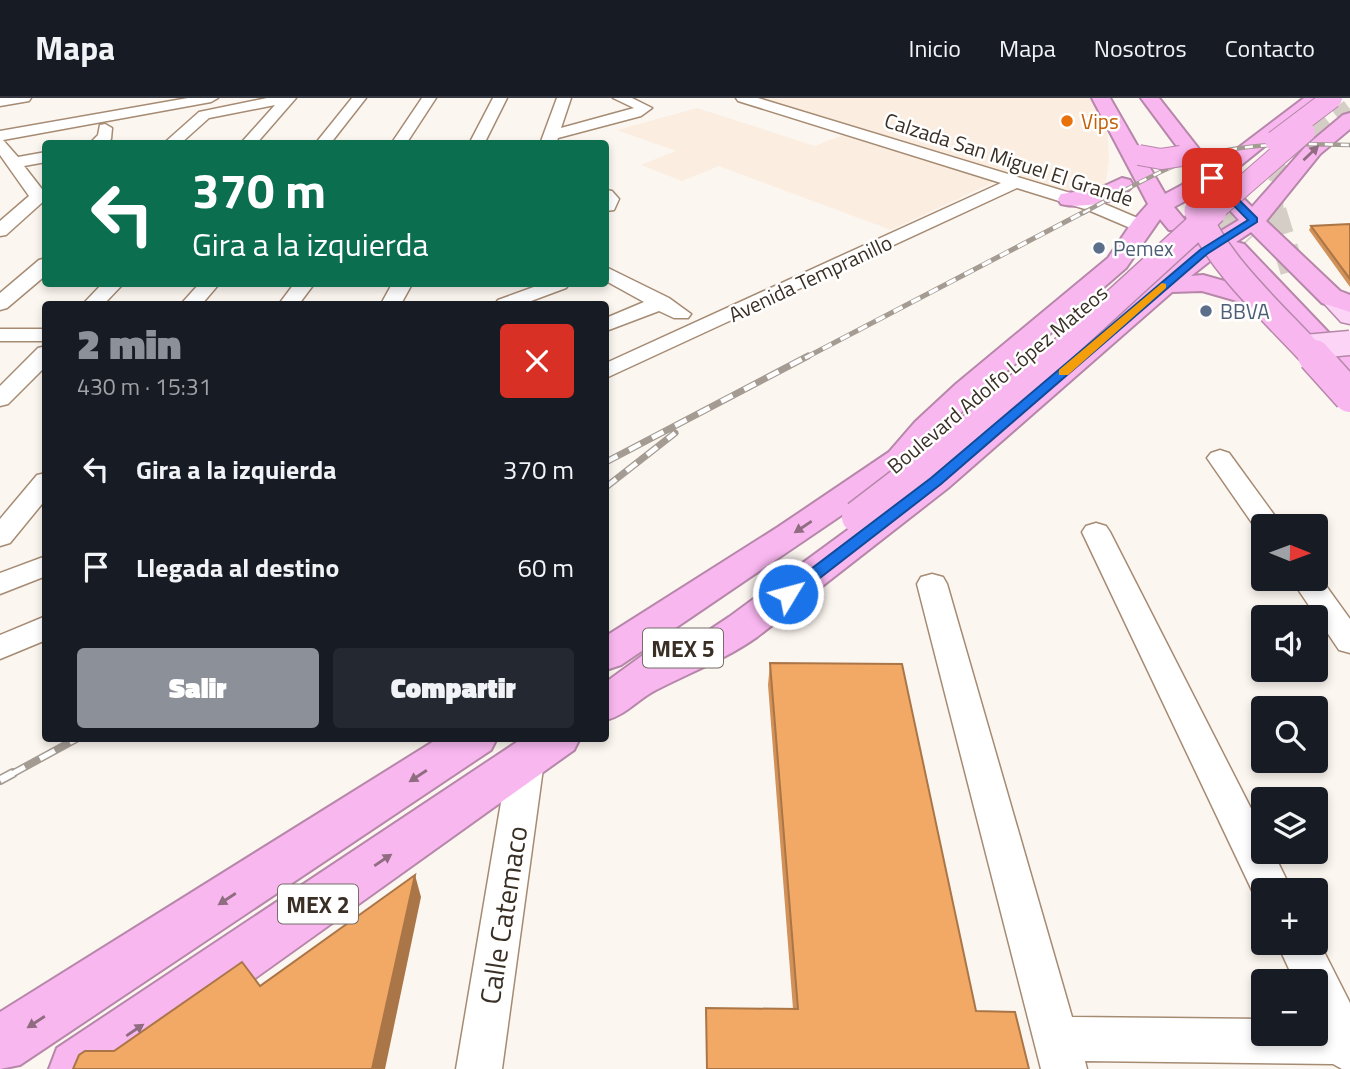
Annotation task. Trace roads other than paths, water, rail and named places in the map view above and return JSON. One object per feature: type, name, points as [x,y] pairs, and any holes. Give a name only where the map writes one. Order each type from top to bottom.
[{"type":"highway","points":[[1101,98],[1116,131],[1134,153],[1151,215]]},
{"type":"highway","points":[[1115,98],[1142,143],[1217,194],[1233,200]]},
{"type":"highway","points":[[1133,98],[1150,128],[1191,176],[1204,234],[1244,235],[1340,301]]},
{"type":"highway","points":[[1150,98],[1172,133],[1191,176],[1203,228],[1220,254],[1350,396]]},
{"type":"highway","points":[[1191,176],[1212,178],[1315,98]]},
{"type":"highway","name":"Boulevard Adolfo López Mateos","points":[[616,680],[1004,378],[1191,176],[1287,130],[1332,98]]},
{"type":"highway","name":"Boulevard Adolfo López Mateos","points":[[616,680],[729,615],[995,412],[1184,236],[1305,132],[1350,98]]},
{"type":"highway","points":[[616,680],[717,645],[855,545],[946,472],[1204,252],[1244,235],[1283,201],[1292,173],[1313,150],[1350,119]]},
{"type":"highway","points":[[1116,131],[1122,185],[1131,211],[1151,215]]},
{"type":"highway","points":[[900,461],[926,429],[967,390],[1117,263],[1151,215],[1191,176],[1259,142]]},
{"type":"highway","points":[[1134,153],[1161,159],[1191,176],[1212,178],[1233,200],[1244,235],[1350,372]]},
{"type":"highway","points":[[1191,176],[1204,252],[1298,347],[1350,411]]},
{"type":"highway","points":[[1069,199],[1106,194],[1122,185]]},
{"type":"highway","points":[[1244,235],[1296,283],[1350,343]]},
{"type":"highway","points":[[1305,239],[1340,301]]},
{"type":"highway","points":[[1163,285],[1203,283],[1225,287],[1244,295]]},
{"type":"highway","points":[[0,1045],[469,742]]},
{"type":"highway","name":"MEX 2","points":[[87,1065],[542,750]]},
{"type":"main road","points":[[1340,301],[1350,316]]},
{"type":"main road","points":[[1298,347],[1350,343]]},
{"type":"street","points":[[0,102],[24,98]]},
{"type":"street","points":[[0,130],[114,106],[173,98]]},
{"type":"street","points":[[0,136],[211,98]]},
{"type":"street","points":[[175,140],[204,115],[288,98]]},
{"type":"street","points":[[251,140],[288,98]]},
{"type":"street","points":[[325,140],[359,98]]},
{"type":"street","points":[[401,140],[429,98]]},
{"type":"street","points":[[478,140],[500,98]]},
{"type":"street","points":[[550,139],[564,98]]},
{"type":"street","points":[[550,139],[645,108],[620,98]]},
{"type":"street","name":"Calzada San Miguel El Grande","points":[[743,98],[1069,199],[1151,215]]},
{"type":"street","points":[[101,140],[106,136],[105,128]]},
{"type":"street","points":[[0,144],[24,179],[38,192],[38,197],[0,232]]},
{"type":"street","points":[[13,163],[42,158]]},
{"type":"street","points":[[24,179],[42,176]]},
{"type":"street","name":"Avenida Tempranillo","points":[[609,370],[1014,183]]},
{"type":"street","points":[[15,220],[35,220]]},
{"type":"street","points":[[0,304],[42,267]]},
{"type":"street","points":[[609,275],[681,314]]},
{"type":"street","points":[[96,301],[110,287]]},
{"type":"street","points":[[194,301],[205,287]]},
{"type":"street","points":[[513,301],[551,287]]},
{"type":"street","points":[[609,325],[662,302]]},
{"type":"street","points":[[0,335],[42,335]]},
{"type":"street","points":[[0,399],[42,357]]},
{"type":"street","points":[[1220,458],[1260,514]]},
{"type":"street","points":[[0,537],[42,486]]},
{"type":"street","points":[[1096,532],[1266,878]]},
{"type":"street","points":[[0,584],[42,567]]},
{"type":"street","points":[[932,584],[1059,1054],[1349,1044],[1303,955]]},
{"type":"street","points":[[1315,592],[1350,642]]},
{"type":"street","points":[[0,648],[42,629]]},
{"type":"street","name":"Calle Catemaco","points":[[479,1069],[542,750]]},
{"type":"tunnel","points":[[1274,211],[1274,197],[1287,167],[1310,141],[1350,109]]},
{"type":"tunnel","points":[[1188,176],[1223,213]]},
{"type":"tunnel","points":[[1222,211],[1249,240]]},
{"type":"tunnel","points":[[1274,211],[1293,272]]},
{"type":"railway","points":[[1083,213],[1162,171],[1216,152],[1283,144],[1350,145]]},
{"type":"railway","points":[[805,358],[1086,211]]},
{"type":"railway","points":[[609,460],[808,356]]},
{"type":"railway","points":[[609,485],[675,433]]},
{"type":"railway","points":[[10,775],[71,742]]},
{"type":"railway","points":[[0,780],[13,773]]},
{"type":"place","name":"Vips","points":[[1067,121]]},
{"type":"place","name":"Pemex","points":[[1099,248]]},
{"type":"place","name":"BBVA","points":[[1206,311]]}]
